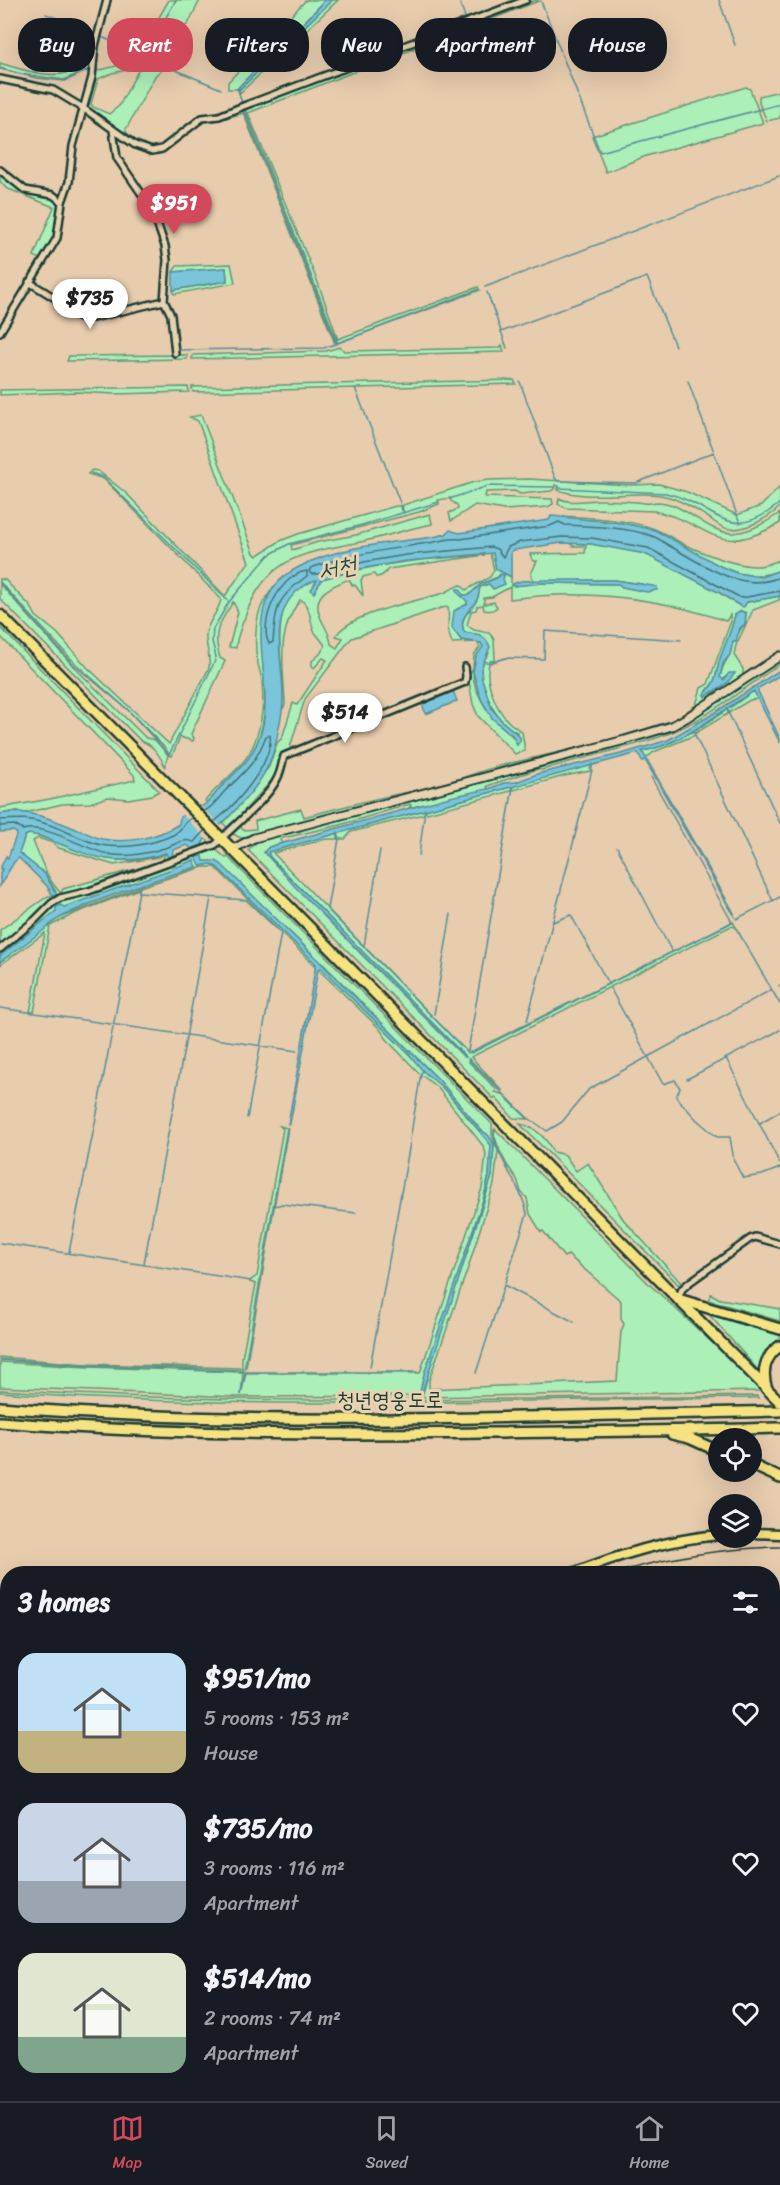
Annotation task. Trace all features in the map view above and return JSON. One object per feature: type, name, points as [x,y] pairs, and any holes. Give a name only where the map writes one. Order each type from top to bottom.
[{"type":"highway","points":[[0,615],[780,1402]]},
{"type":"highway","points":[[678,1299],[780,1329]]},
{"type":"highway","points":[[767,1389],[764,1380],[766,1364],[772,1352],[780,1346]]},
{"type":"highway","name":"청년영웅도로","points":[[0,1407],[172,1416],[323,1419],[499,1418],[776,1411]]},
{"type":"highway","name":"청년영웅도로","points":[[0,1422],[230,1434],[780,1428]]},
{"type":"highway","points":[[658,1431],[689,1438],[708,1447]]},
{"type":"highway","points":[[762,1470],[780,1478]]},
{"type":"main road","points":[[762,1533],[780,1534]]},
{"type":"main road","points":[[593,1566],[652,1545],[708,1537]]},
{"type":"street","points":[[0,332],[57,238],[62,202],[69,182],[72,146],[92,77],[97,37],[107,0]]},
{"type":"street","points":[[0,79],[53,90],[135,145],[146,150],[157,150],[202,118],[219,116],[241,108],[526,0]]},
{"type":"street","points":[[113,130],[117,158],[152,209],[161,233],[166,260],[164,301],[171,315],[175,353]]},
{"type":"street","points":[[0,170],[26,190],[53,195],[62,202]]},
{"type":"street","points":[[29,282],[55,298],[79,318],[93,318],[164,301]]},
{"type":"street","points":[[231,850],[254,838],[672,726],[780,656]]},
{"type":"street","points":[[0,949],[60,898],[89,891],[209,849],[228,835],[272,787],[279,777],[284,756],[465,682],[465,667]]},
{"type":"street","points":[[678,1299],[682,1290],[690,1282],[750,1239],[755,1237],[780,1244]]},
{"type":"green space","points":[[103,0],[107,0],[95,51],[95,31]]},
{"type":"green space","points":[[169,0],[200,0],[191,18],[159,18]]},
{"type":"green space","points":[[306,0],[325,0],[309,18],[289,18]]},
{"type":"green space","points":[[332,0],[338,0],[309,28],[309,22]]},
{"type":"green space","points":[[536,0],[539,1],[495,18],[488,18]]},
{"type":"green space","points":[[415,45],[415,48],[403,53],[403,50]]},
{"type":"green space","points":[[0,63],[18,68],[18,72],[60,74],[82,72],[64,80],[21,74],[0,68]]},
{"type":"green space","points":[[107,68],[107,72],[117,72],[98,79],[91,104],[109,114],[119,106],[137,72],[159,72],[125,131],[135,140],[154,148],[129,138],[86,105],[96,71]]},
{"type":"green space","points":[[238,72],[254,72],[237,89],[228,89],[228,82]]},
{"type":"green space","points":[[258,72],[262,72],[240,93],[239,90]]},
{"type":"green space","points":[[345,72],[353,72],[248,113],[318,283],[338,339],[478,287],[479,289],[338,343],[245,109]]},
{"type":"green space","points":[[746,87],[750,89],[763,123],[646,156],[606,172],[592,136]]},
{"type":"green space","points":[[780,91],[780,118],[767,121],[759,103],[759,96]]},
{"type":"green space","points":[[242,110],[243,113],[211,122],[213,118]]},
{"type":"green space","points":[[243,113],[244,113],[277,196]]},
{"type":"green space","points":[[0,172],[25,191],[53,197],[60,203],[55,237],[40,259],[34,256],[54,207],[6,188],[0,181]]},
{"type":"green space","points":[[277,196],[336,343],[335,344]]},
{"type":"green space","points":[[231,264],[235,283],[174,294],[173,290],[227,281],[226,268],[173,272],[177,266]]},
{"type":"green space","points":[[502,345],[504,352],[192,359],[193,355],[326,351],[340,347],[344,351],[500,348]]},
{"type":"green space","points":[[187,355],[187,359],[67,361],[69,356]]},
{"type":"green space","points":[[514,380],[516,384],[193,392],[192,387]]},
{"type":"green space","points":[[188,387],[189,392],[0,395],[0,390]]},
{"type":"green space","points":[[201,415],[257,556],[280,541],[298,534],[396,506],[401,506],[402,511],[403,505],[474,482],[489,480],[529,479],[630,485],[659,484],[687,492],[737,515],[761,506],[780,487],[780,507],[757,522],[743,528],[730,529],[720,526],[684,503],[666,496],[583,495],[558,490],[559,486],[555,485],[551,491],[520,494],[515,491],[486,492],[485,497],[552,499],[553,504],[548,507],[504,510],[475,505],[451,521],[449,513],[458,509],[450,498],[438,500],[439,504],[419,512],[291,545],[292,550],[430,514],[432,524],[307,554],[277,568],[254,596],[239,632],[236,648],[229,647],[238,612],[233,602],[217,634],[220,658],[225,661],[191,734],[193,741],[180,737],[170,756],[127,709],[76,664],[0,582],[0,579],[5,580],[31,607],[36,616],[57,633],[87,667],[169,744],[209,668],[206,634],[221,599],[104,479],[88,474],[92,470],[98,471],[126,493],[225,596],[249,562],[198,421],[190,417]]},
{"type":"green space","points":[[559,498],[574,501],[603,500],[668,504],[724,532],[734,533],[752,529],[780,513],[780,523],[758,534],[741,539],[727,539],[714,536],[689,523],[654,511],[566,508],[558,504]]},
{"type":"green space","points":[[564,516],[616,520],[646,526],[691,548],[730,562],[758,566],[780,560],[780,570],[752,575],[738,573],[711,562],[652,530],[609,522],[565,519]]},
{"type":"green space","points":[[571,543],[591,544],[645,553],[740,606],[747,602],[780,596],[779,600],[753,610],[736,645],[734,655],[743,669],[743,675],[780,651],[780,655],[686,716],[686,712],[696,705],[701,688],[708,684],[731,621],[730,615],[726,621],[673,606],[592,595],[510,599],[510,587],[492,597],[484,598],[484,604],[494,602],[497,607],[488,611],[484,610],[483,605],[477,606],[476,610],[471,611],[467,625],[474,630],[489,633],[494,639],[495,660],[490,661],[488,668],[489,683],[503,714],[522,732],[525,751],[515,754],[478,716],[473,704],[468,676],[473,668],[474,655],[480,647],[477,642],[483,647],[473,669],[478,693],[489,713],[512,735],[517,744],[517,732],[498,716],[485,689],[481,666],[489,653],[481,635],[464,632],[463,626],[465,617],[476,602],[480,587],[503,579],[504,576],[500,576],[481,584],[469,595],[463,595],[457,590],[467,601],[467,605],[457,609],[461,640],[475,642],[452,643],[448,628],[448,607],[352,638],[305,699],[290,747],[293,750],[281,755],[274,778],[228,828],[223,823],[269,767],[277,743],[282,738],[293,703],[297,705],[327,660],[323,658],[314,668],[312,666],[312,661],[325,646],[313,629],[307,607],[300,600],[292,613],[284,638],[285,705],[282,710],[280,631],[285,605],[296,591],[314,580],[368,568],[485,555],[388,569],[380,576],[376,577],[374,574],[363,577],[361,580],[363,596],[349,579],[328,589],[319,599],[319,613],[331,644],[337,648],[343,638],[336,636],[343,628],[369,614],[444,593],[461,585],[466,590],[490,577],[494,570],[490,553],[493,553],[496,569],[511,577],[511,586],[542,583],[619,584],[622,587],[654,591],[642,584],[615,580],[533,581],[531,574],[537,561],[533,561],[530,554],[585,553],[586,546],[573,546]],"holes":[[[741,611],[746,613],[745,624],[733,642],[731,653],[720,677],[724,680],[726,676],[735,673],[718,690],[704,694],[715,680],[735,615]]]},
{"type":"green space","points":[[0,584],[73,666],[146,738],[155,740],[168,755],[165,766],[153,748],[141,741],[0,599]]},
{"type":"green space","points":[[274,586],[266,605],[263,624],[265,704],[263,724],[253,752],[241,768],[207,803],[205,801],[246,758],[257,734],[263,697],[256,655],[257,625],[261,607]]},
{"type":"green space","points":[[0,627],[159,791],[152,795],[128,799],[108,797],[90,803],[62,804],[25,813],[17,811],[0,814],[0,808],[135,780],[134,775],[0,636]]},
{"type":"green space","points":[[780,660],[780,664],[723,704],[662,736],[542,770],[538,769],[487,786],[488,789],[409,808],[410,804],[340,825],[283,838],[280,840],[282,843],[269,847],[264,852],[361,954],[465,1057],[270,857],[268,852],[591,765],[590,771],[514,790],[512,787],[511,791],[427,813],[425,810],[424,814],[351,832],[345,839],[340,839],[338,834],[338,839],[326,839],[273,853],[468,1053],[733,922],[736,927],[731,926],[471,1057],[503,1091],[469,1059],[468,1061],[496,1089],[495,1092],[502,1094],[528,1119],[513,1118],[495,1097],[494,1099],[248,850],[259,840],[607,750],[675,728]]},
{"type":"green space","points":[[754,691],[758,699],[750,700],[728,711],[729,713],[696,733],[694,732],[695,735],[654,752],[645,759],[642,751],[656,748],[686,735]]},
{"type":"green space","points":[[683,716],[671,724],[249,837],[241,838],[231,833],[240,826],[243,830],[256,829],[255,821],[301,809],[304,817],[370,800],[422,790],[499,766],[620,737]]},
{"type":"green space","points":[[29,834],[40,836],[95,856],[117,860],[140,859],[166,853],[169,859],[172,858],[172,854],[177,856],[201,847],[205,838],[212,845],[88,890],[59,897],[0,948],[0,930],[56,892],[45,874],[19,853],[25,836]],"holes":[[[38,838],[53,843],[59,848],[114,865],[158,857],[166,853],[161,862],[63,889],[61,893],[48,875],[33,841]]]},
{"type":"green space","points":[[215,849],[226,858],[228,857],[492,1124],[492,1135],[498,1151],[494,1184],[429,1380],[429,1389],[617,1381],[621,1332],[624,1324],[621,1319],[621,1301],[568,1255],[564,1257],[543,1231],[541,1232],[530,1214],[527,1198],[521,1192],[517,1179],[500,1151],[494,1135],[495,1129],[648,1283],[764,1391],[422,1397],[433,1356],[492,1176],[494,1144],[439,1080],[216,861],[200,866],[211,864],[217,867],[314,960],[316,967],[215,867],[203,867],[140,887],[197,868],[185,865],[56,911],[0,956],[0,951],[45,911],[60,901],[87,895]]},
{"type":"green space","points":[[140,887],[50,926],[34,1012],[30,1012],[45,933],[0,965],[0,962],[54,920]]},
{"type":"green space","points":[[319,967],[443,1088],[491,1145],[489,1176],[484,1197],[419,1396],[238,1397],[0,1387],[0,1362],[243,1372],[241,1395],[246,1373],[420,1373],[482,1188],[486,1154],[484,1147],[438,1088],[419,1073],[389,1042],[379,1028],[318,969]]},
{"type":"green space","points":[[520,1124],[531,1127],[540,1134],[553,1152],[565,1155],[576,1171],[588,1163],[623,1219],[683,1285],[678,1284]]},
{"type":"green space","points":[[280,1126],[287,1128],[244,1370],[85,1365],[0,1359],[0,1357],[86,1364],[242,1368],[256,1284],[250,1282],[257,1276],[283,1129]]},
{"type":"green space","points":[[711,1294],[720,1299],[780,1309],[780,1321],[708,1300]]},
{"type":"green space","points":[[706,1311],[780,1332],[780,1339],[765,1351],[758,1370]]},
{"type":"green space","points":[[0,1390],[284,1400],[757,1396],[758,1398],[379,1403],[189,1402],[0,1392]]},
{"type":"water","points":[[325,0],[332,0],[309,22],[309,18]]},
{"type":"water","points":[[254,72],[258,72],[239,90],[237,89]]},
{"type":"water","points":[[226,268],[227,281],[173,290],[173,272]]},
{"type":"water","name":"서천","points":[[551,516],[622,523],[655,530],[737,573],[761,577],[780,570],[780,596],[747,602],[744,607],[645,554],[591,544],[562,543],[511,552],[511,577],[496,569],[493,553],[407,561],[365,568],[322,579],[314,593],[311,590],[317,580],[313,581],[290,598],[280,625],[283,704],[271,759],[252,791],[208,836],[201,847],[193,850],[187,845],[173,850],[172,858],[169,859],[166,853],[147,858],[116,860],[88,854],[29,834],[25,836],[19,853],[45,874],[57,896],[53,896],[47,886],[19,858],[14,862],[0,886],[2,869],[0,869],[6,856],[8,858],[17,833],[0,832],[0,814],[20,813],[39,816],[102,839],[122,841],[142,839],[179,824],[180,817],[208,802],[246,762],[259,739],[265,708],[261,640],[262,618],[267,598],[279,581],[299,567],[331,554],[365,546],[433,537],[446,534],[450,530],[459,533],[549,520]]},
{"type":"water","points":[[500,574],[504,575],[505,584],[493,589],[489,584],[480,587],[476,602],[464,617],[462,626],[464,632],[480,635],[488,642],[490,647],[481,669],[482,679],[492,709],[520,737],[517,745],[513,736],[492,718],[481,699],[473,672],[476,656],[483,647],[481,643],[461,640],[452,628],[454,611],[467,604],[457,589],[460,589],[463,595],[469,595],[481,584],[497,578]]},
{"type":"water","points":[[615,580],[653,586],[657,587],[657,590],[647,592],[622,587],[619,584],[542,583],[514,586],[512,584],[521,581]]},
{"type":"water","points":[[741,611],[746,613],[745,624],[740,628],[736,641],[733,641],[730,655],[723,663],[720,677],[724,680],[729,673],[735,673],[727,683],[705,697],[704,695],[715,680],[735,615]]},
{"type":"water","points":[[780,670],[780,675],[757,689],[780,743],[754,691],[686,735],[657,748],[642,751],[734,916],[645,760],[642,761],[638,753],[268,852],[270,857],[466,1057],[299,891],[264,852],[269,847],[668,740]]},
{"type":"water","points":[[453,691],[457,701],[426,714],[422,704]]},
{"type":"water","points":[[203,856],[204,861],[216,861],[221,864],[439,1080],[494,1144],[492,1176],[421,1396],[419,1396],[424,1374],[484,1197],[489,1176],[491,1145],[443,1088],[423,1071],[409,1054],[321,968],[318,969],[290,1124],[288,1124],[316,964],[217,867],[211,864],[200,866],[196,857]]},
{"type":"water","points":[[194,860],[197,867],[118,893],[73,911],[0,962],[0,956],[56,911],[56,907],[61,905],[64,907]]},
{"type":"pier","points":[[199,804],[222,827],[207,840],[181,813]]},
{"type":"waterway","points":[[166,18],[176,0]]},
{"type":"waterway","points":[[459,0],[465,18]]},
{"type":"waterway","points":[[719,0],[735,45]]},
{"type":"waterway","points":[[541,1],[600,152],[780,104]]},
{"type":"waterway","points":[[308,18],[321,5]]},
{"type":"waterway","points":[[46,14],[56,18]]},
{"type":"waterway","points":[[99,38],[107,39]]},
{"type":"waterway","points":[[0,69],[37,78],[65,81],[84,72]]},
{"type":"waterway","points":[[181,72],[221,89]]},
{"type":"waterway","points":[[239,88],[242,103]]},
{"type":"waterway","points":[[243,108],[337,344]]},
{"type":"waterway","points":[[485,287],[779,176]]},
{"type":"waterway","points":[[501,332],[647,277],[675,346]]},
{"type":"waterway","points":[[178,350],[324,348],[480,290]]},
{"type":"waterway","points":[[487,292],[507,348]]},
{"type":"waterway","points":[[688,381],[740,523]]},
{"type":"waterway","points":[[520,382],[558,481],[636,483],[714,452]]},
{"type":"waterway","points":[[355,388],[404,513]]},
{"type":"waterway","points":[[91,473],[103,477],[228,601]]},
{"type":"waterway","points":[[449,499],[488,486],[554,487]]},
{"type":"waterway","points":[[558,488],[666,493],[683,498],[722,519],[734,522],[747,522],[762,516],[780,503]]},
{"type":"waterway","points":[[0,583],[73,664],[128,710],[169,755],[214,663],[216,657],[212,641],[213,629],[229,602],[269,555],[289,544],[439,502]]},
{"type":"waterway","points":[[483,661],[490,663],[505,658],[544,659],[545,631],[681,640]]},
{"type":"waterway","points":[[727,710],[780,823]]},
{"type":"waterway","points":[[693,731],[773,901]]},
{"type":"waterway","points":[[527,1021],[592,764]]},
{"type":"waterway","points":[[471,1053],[732,922],[651,777]]},
{"type":"waterway","points":[[468,1051],[513,787]]},
{"type":"waterway","points":[[419,855],[425,809]]},
{"type":"waterway","points":[[338,832],[339,839],[327,909],[467,1052]]},
{"type":"waterway","points":[[617,847],[672,952]]},
{"type":"waterway","points":[[364,946],[380,850]]},
{"type":"waterway","points":[[99,1100],[140,886]]},
{"type":"waterway","points":[[140,892],[246,900],[281,933],[247,1118]]},
{"type":"waterway","points":[[736,919],[780,897]]},
{"type":"waterway","points":[[173,1110],[211,898]]},
{"type":"waterway","points":[[434,1014],[451,914]]},
{"type":"waterway","points":[[553,922],[571,915],[608,983]]},
{"type":"waterway","points":[[736,928],[780,1004]]},
{"type":"waterway","points":[[610,988],[663,1084],[675,1080],[680,1088],[676,1097],[697,1120],[717,1137],[730,1137],[734,1161],[743,1178],[762,1175],[780,1168]]},
{"type":"waterway","points":[[468,1059],[527,1117],[547,1131],[562,1122],[589,1089],[771,990]]},
{"type":"waterway","points":[[0,1008],[297,1051]]},
{"type":"waterway","points":[[687,1079],[780,1030]]},
{"type":"waterway","points":[[726,1058],[780,1164]]},
{"type":"waterway","points":[[410,1140],[423,1071]]},
{"type":"waterway","points":[[69,1252],[99,1103]]},
{"type":"waterway","points":[[760,1123],[780,1111]]},
{"type":"waterway","points":[[144,1263],[172,1113]]},
{"type":"waterway","points":[[246,1367],[288,1128]]},
{"type":"waterway","points":[[476,1373],[527,1214],[520,1193],[498,1150],[494,1130]]},
{"type":"waterway","points":[[370,1367],[410,1143]]},
{"type":"waterway","points":[[275,1206],[282,1204],[356,1213]]},
{"type":"waterway","points":[[0,1243],[251,1281]]},
{"type":"waterway","points":[[504,1285],[574,1322]]},
{"type":"waterway","points":[[0,1360],[248,1372],[417,1372]]},
{"type":"waterway","points":[[241,1394],[245,1372]]},
{"type":"railway","points":[[643,1566],[696,1554],[780,1547]]}]
